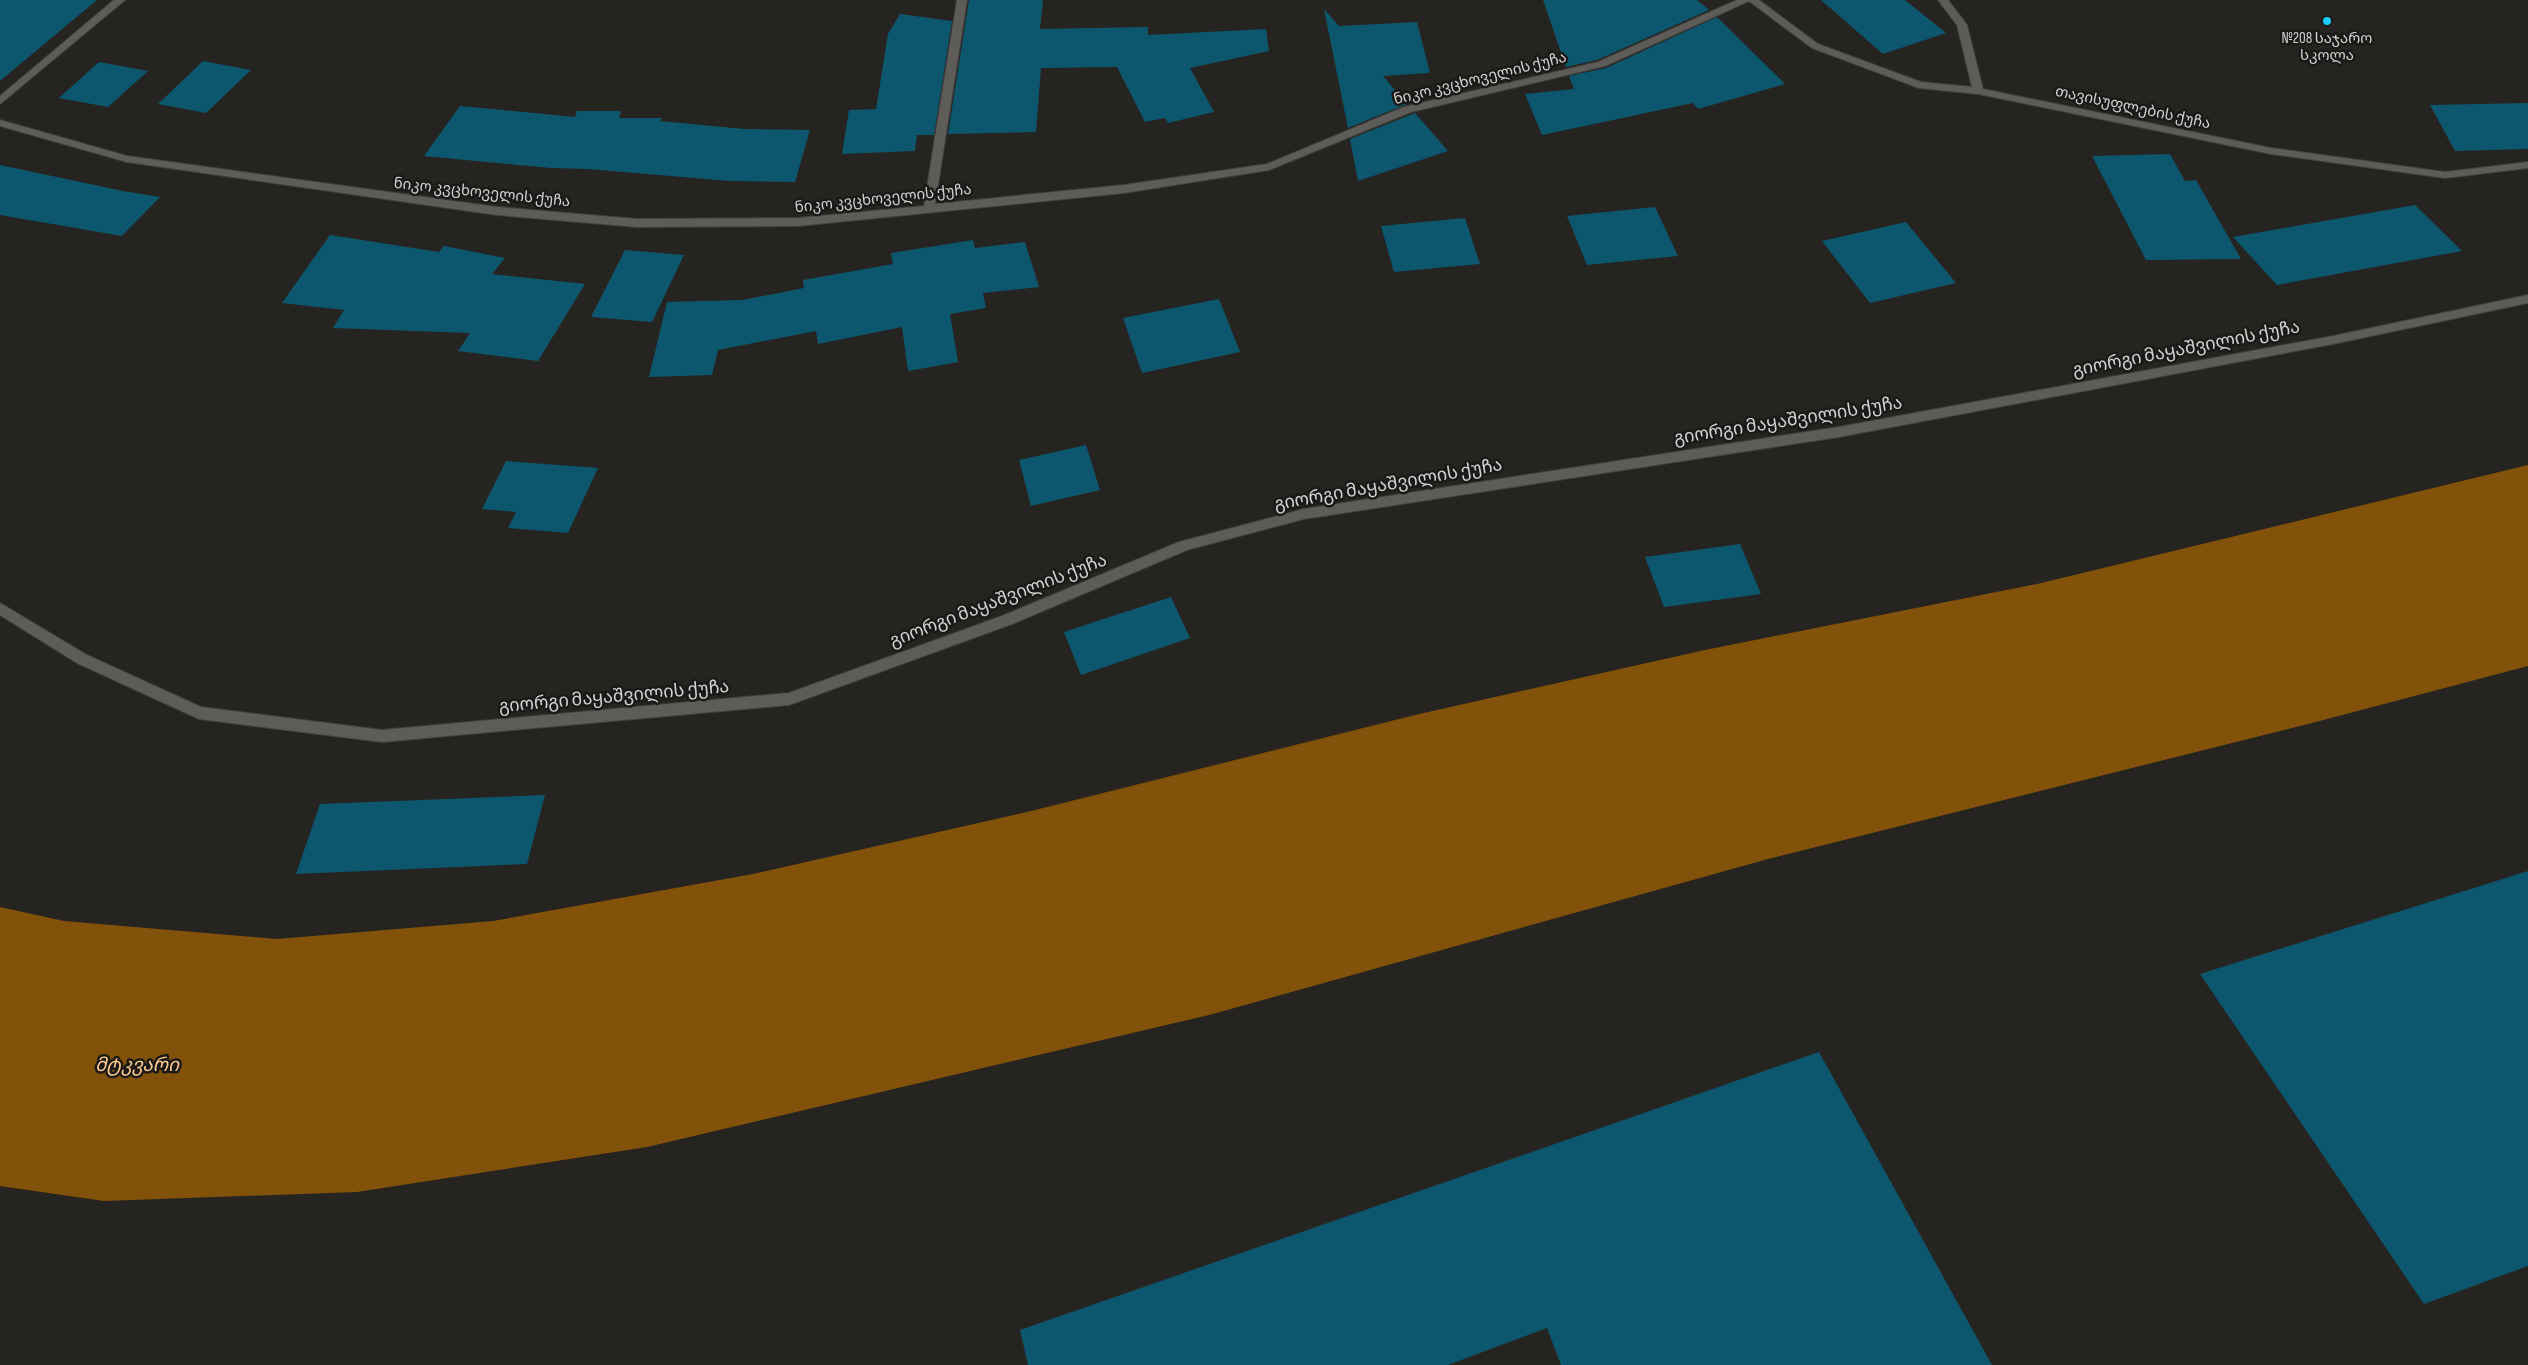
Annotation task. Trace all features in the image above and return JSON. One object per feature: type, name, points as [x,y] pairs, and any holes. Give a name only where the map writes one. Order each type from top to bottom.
[{"type":"street","points":[[0,100],[120,0]]},
{"type":"street","points":[[928,210],[962,0]]},
{"type":"street","name":"ნიკო კვცხოველის ქუჩა","points":[[0,123],[127,160],[498,212],[637,223],[798,222],[1124,189],[1269,167],[1408,109],[1601,64],[1745,0]]},
{"type":"street","name":"თავისუფლების ქუჩა","points":[[1753,0],[1814,46],[1919,85],[1978,91],[2271,151],[2445,175],[2528,165]]},
{"type":"street","points":[[1943,0],[1962,25],[1978,91]]},
{"type":"street","name":"გიორგი მაყაშვილის ქუჩა","points":[[0,608],[82,659],[199,713],[382,736],[562,718],[789,700],[1007,620],[1184,546],[1304,514],[1839,432],[2333,340],[2528,299]]},
{"type":"water","name":"მტკვარი","points":[[2528,465],[2528,666],[2312,723],[1768,859],[1209,1015],[647,1147],[357,1192],[104,1201],[0,1186],[0,907],[64,921],[277,939],[493,921],[753,874],[1031,811],[1415,715],[1705,650],[2037,584]]},
{"type":"building","points":[[0,0],[97,0],[0,81]]},
{"type":"building","points":[[969,0],[1043,0],[1040,29],[1148,27],[1148,35],[1266,29],[1269,51],[1190,68],[1214,112],[1168,123],[1165,118],[1145,122],[1117,67],[1041,68],[1036,132],[948,134]]},
{"type":"building","points":[[1543,0],[1697,0],[1709,10],[1597,60],[1566,67]]},
{"type":"building","points":[[1821,0],[1905,0],[1946,33],[1883,54]]},
{"type":"building","points":[[1324,9],[1339,26],[1417,22],[1430,73],[1383,76],[1407,104],[1348,128]]},
{"type":"building","points":[[900,14],[952,21],[934,135],[917,135],[915,151],[842,154],[849,110],[876,109],[888,34]]},
{"type":"building","points":[[1717,17],[1785,84],[1698,109],[1693,103],[1542,135],[1525,94],[1574,89],[1569,76],[1606,68]]},
{"type":"building","points":[[203,61],[251,70],[206,113],[158,104]]},
{"type":"building","points":[[99,62],[148,71],[108,107],[59,98]]},
{"type":"building","points":[[2528,103],[2528,149],[2455,151],[2430,105]]},
{"type":"building","points":[[460,106],[575,117],[577,111],[621,111],[619,118],[662,118],[660,121],[744,129],[810,130],[795,182],[730,181],[588,169],[551,168],[424,156]]},
{"type":"building","points":[[1415,113],[1448,151],[1358,181],[1350,139]]},
{"type":"building","points":[[2170,154],[2185,181],[2196,180],[2241,259],[2146,260],[2092,156]]},
{"type":"building","points":[[0,165],[160,197],[122,236],[0,215]]},
{"type":"building","points":[[2415,205],[2462,251],[2277,285],[2233,237]]},
{"type":"building","points":[[1655,207],[1678,256],[1587,265],[1567,216]]},
{"type":"building","points":[[1465,218],[1480,264],[1394,272],[1381,226]]},
{"type":"building","points":[[1906,222],[1956,283],[1870,303],[1822,241]]},
{"type":"building","points":[[330,235],[439,252],[444,246],[505,258],[492,274],[585,284],[538,361],[458,351],[470,333],[333,328],[344,310],[282,303]]},
{"type":"building","points":[[973,240],[975,248],[1025,242],[1039,287],[983,293],[986,308],[950,314],[958,362],[908,371],[902,327],[818,344],[816,331],[718,350],[712,375],[649,377],[667,302],[742,300],[804,288],[803,280],[893,264],[891,253]]},
{"type":"building","points":[[625,250],[684,255],[652,322],[591,317]]},
{"type":"building","points":[[1219,299],[1240,352],[1142,373],[1123,318]]},
{"type":"building","points":[[1086,445],[1100,490],[1031,506],[1019,460]]},
{"type":"building","points":[[506,461],[598,468],[568,533],[508,528],[516,512],[482,509]]},
{"type":"building","points":[[1740,544],[1761,594],[1664,607],[1645,557]]},
{"type":"building","points":[[1171,597],[1190,638],[1081,675],[1064,632]]},
{"type":"building","points":[[545,795],[527,864],[296,874],[320,804]]},
{"type":"building","points":[[2528,871],[2528,1266],[2424,1304],[2200,974]]},
{"type":"building","points":[[1819,1052],[1992,1365],[1561,1365],[1547,1328],[1448,1365],[1028,1365],[1020,1330]]},
{"type":"place","name":"№208 საჯარო სკოლა","points":[[2327,21]]}]
